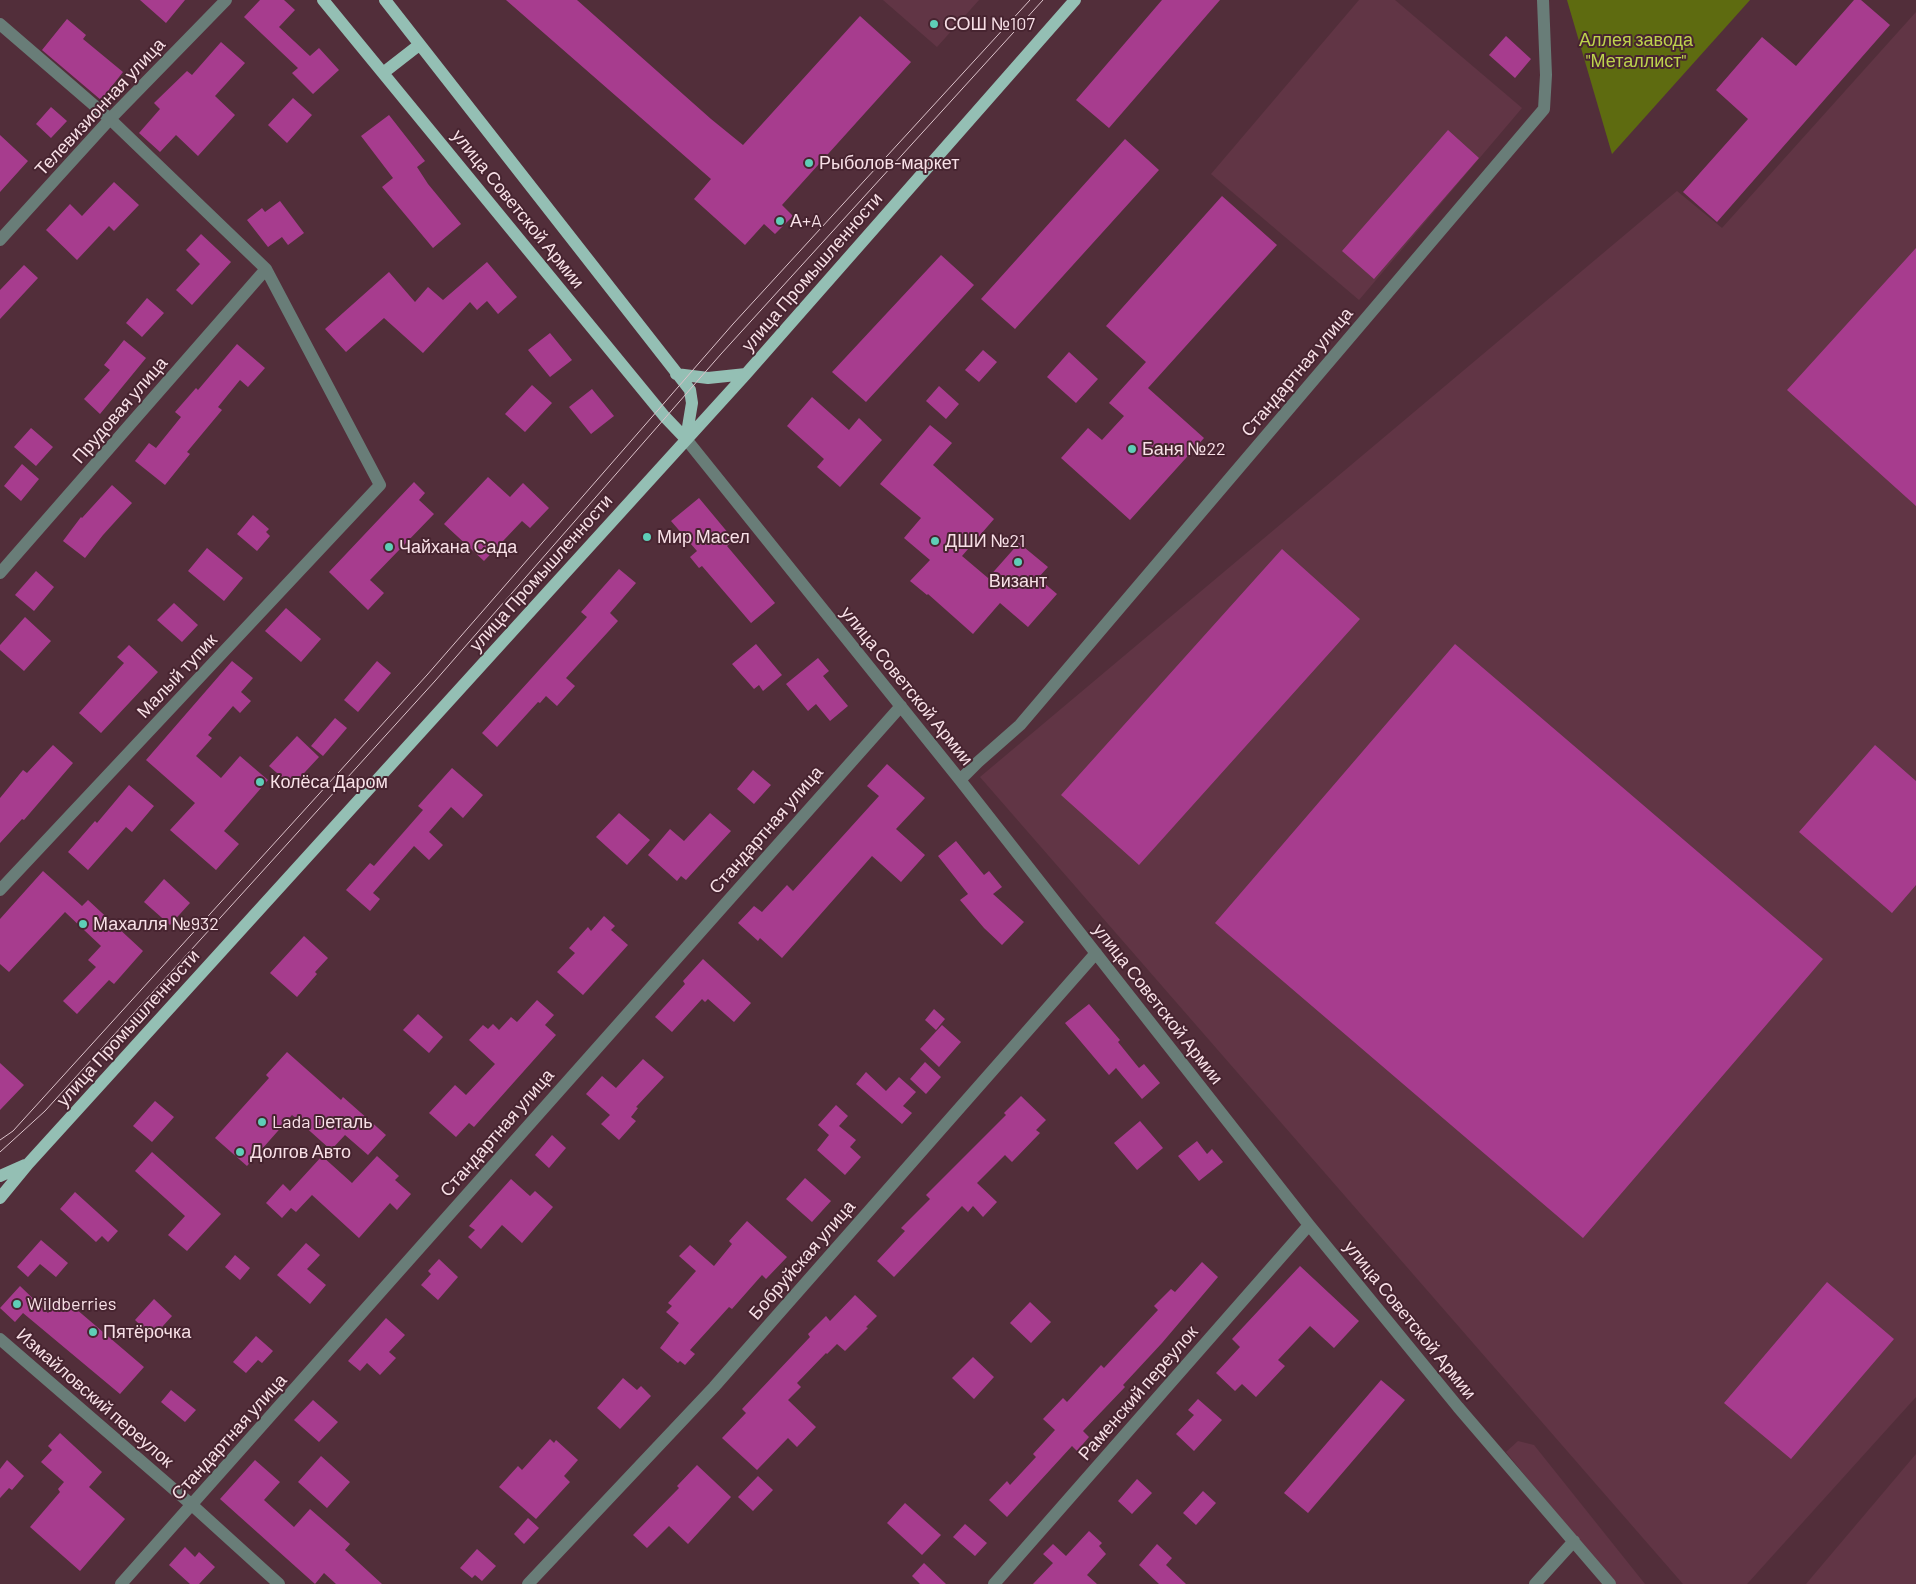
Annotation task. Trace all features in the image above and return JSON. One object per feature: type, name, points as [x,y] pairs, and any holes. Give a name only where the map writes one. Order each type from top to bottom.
[{"type":"main road","name":"улица Советской Армии","points":[[323,0],[686,439]]},
{"type":"main road","name":"улица Советской Армии","points":[[385,0],[690,390],[691,418],[686,439]]},
{"type":"main road","name":"улица Промышленности","points":[[0,1198],[28,1164],[746,374],[1075,0]]},
{"type":"main road","points":[[383,73],[419,45]]},
{"type":"main road","points":[[676,374],[708,378],[746,374]]},
{"type":"main road","name":"улица Промышленности","points":[[0,1176],[28,1164]]},
{"type":"street","name":"Телевизионная улица","points":[[0,240],[110,119],[226,0]]},
{"type":"street","name":"Стандартная улица","points":[[960,780],[1020,725],[1544,109],[1546,74],[1543,0]]},
{"type":"street","points":[[0,24],[110,119],[266,269]]},
{"type":"street","name":"Малый тупик","points":[[0,890],[380,486],[266,269]]},
{"type":"street","name":"Прудовая улица","points":[[0,573],[266,269]]},
{"type":"street","name":"улица Советской Армии","points":[[686,439],[960,780],[1309,1225],[1458,1406],[1610,1584]]},
{"type":"street","name":"Стандартная улица","points":[[121,1584],[900,706]]},
{"type":"street","name":"Бобруйская улица","points":[[528,1584],[714,1387],[1096,953]]},
{"type":"street","name":"Раменский переулок","points":[[994,1584],[1309,1225]]},
{"type":"street","name":"Измайловский переулок","points":[[0,1339],[192,1505],[279,1584]]},
{"type":"street","points":[[1535,1584],[1574,1541]]},
{"type":"shaded area","name":"СОШ №107","points":[[883,0],[979,0],[937,47]]},
{"type":"shaded area","points":[[1359,0],[1395,0],[1522,108],[1359,300],[1211,174]]},
{"type":"shaded area","points":[[1916,12],[1916,1397],[1747,1584],[1683,1584],[980,777],[1677,191],[1722,228]]},
{"type":"shaded area","points":[[1518,1441],[1534,1445],[1645,1584],[1613,1584],[1506,1452]]},
{"type":"shaded area","points":[[1916,1454],[1916,1584],[1806,1584]]},
{"type":"green space","name":"Аллея завода \"Металлист\"","points":[[1567,0],[1750,0],[1612,154]]},
{"type":"building","points":[[140,0],[185,0],[166,23]]},
{"type":"building","points":[[260,0],[284,0],[295,10],[279,27],[310,56],[319,48],[339,70],[313,94],[292,73],[298,68],[244,17]]},
{"type":"building","points":[[506,0],[577,0],[743,145],[860,16],[911,62],[782,205],[793,216],[775,234],[764,224],[745,245],[694,199],[711,179]]},
{"type":"building","points":[[1162,0],[1220,0],[1109,128],[1076,100]]},
{"type":"building","points":[[1854,0],[1861,0],[1890,25],[1717,222],[1683,192],[1748,119],[1716,90],[1762,37],[1796,66]]},
{"type":"building","points":[[67,19],[86,35],[83,39],[123,72],[101,100],[42,50]]},
{"type":"building","points":[[1506,36],[1531,59],[1515,78],[1489,55]]},
{"type":"building","points":[[221,42],[245,63],[215,96],[235,115],[198,156],[176,135],[160,152],[139,133],[160,109],[154,103],[187,71],[192,75]]},
{"type":"building","points":[[293,98],[312,115],[287,143],[268,125]]},
{"type":"building","points":[[51,107],[67,121],[51,138],[36,124]]},
{"type":"building","points":[[389,115],[425,161],[417,167],[428,184],[461,224],[433,248],[382,187],[393,178],[361,136]]},
{"type":"building","points":[[1448,130],[1479,158],[1374,279],[1342,251]]},
{"type":"building","points":[[0,135],[28,161],[0,192]]},
{"type":"building","points":[[1125,139],[1159,170],[1015,329],[981,299]]},
{"type":"building","points":[[114,182],[139,205],[114,231],[109,226],[77,260],[46,230],[70,204],[82,216]]},
{"type":"building","points":[[1222,196],[1277,245],[1148,388],[1204,438],[1130,520],[1061,458],[1088,428],[1102,440],[1124,416],[1109,403],[1146,362],[1106,326]]},
{"type":"building","points":[[280,201],[304,233],[288,245],[282,237],[268,247],[247,220],[262,208],[265,212]]},
{"type":"building","points":[[201,234],[231,262],[192,305],[176,290],[200,264],[186,250]]},
{"type":"building","points":[[1916,248],[1916,506],[1787,390]]},
{"type":"building","points":[[941,255],[974,285],[866,402],[832,372]]},
{"type":"building","points":[[487,262],[517,297],[498,314],[487,301],[477,310],[470,302],[423,353],[384,318],[346,352],[325,329],[389,272],[415,302],[428,287],[443,300]]},
{"type":"building","points":[[24,265],[38,278],[0,319],[0,290]]},
{"type":"building","points":[[147,298],[164,313],[142,337],[126,323]]},
{"type":"building","points":[[550,333],[572,360],[550,377],[528,350]]},
{"type":"building","points":[[124,340],[146,358],[100,414],[84,399],[110,370],[104,365]]},
{"type":"building","points":[[237,344],[265,368],[248,387],[240,380],[218,407],[222,410],[187,452],[190,454],[165,485],[135,461],[149,443],[156,448],[181,417],[175,412],[196,388],[198,390]]},
{"type":"building","points":[[983,350],[997,362],[979,382],[965,370]]},
{"type":"building","points":[[1069,352],[1098,379],[1076,403],[1047,377]]},
{"type":"building","points":[[532,385],[552,403],[525,432],[505,414]]},
{"type":"building","points":[[939,386],[959,404],[946,419],[926,401]]},
{"type":"building","points":[[592,389],[614,416],[591,434],[569,407]]},
{"type":"building","points":[[812,397],[849,430],[859,418],[882,440],[840,487],[817,467],[824,459],[787,426]]},
{"type":"building","points":[[930,425],[952,443],[933,465],[994,519],[962,556],[988,578],[1019,543],[1048,567],[1038,578],[1057,594],[1028,627],[1000,603],[973,634],[928,594],[910,581],[930,560],[904,538],[921,518],[880,484]]},
{"type":"building","points":[[31,428],[53,447],[36,466],[14,447]]},
{"type":"building","points":[[22,464],[39,479],[21,501],[4,486]]},
{"type":"building","points":[[488,477],[510,497],[523,483],[549,508],[530,528],[522,521],[484,561],[444,524]]},
{"type":"building","points":[[414,482],[425,493],[419,500],[434,514],[370,580],[384,593],[368,610],[329,572]]},
{"type":"building","points":[[112,485],[132,503],[85,558],[63,541],[81,517]]},
{"type":"building","points":[[699,498],[734,540],[727,546],[775,603],[751,623],[702,566],[699,568],[690,557],[697,551],[671,521]]},
{"type":"building","points":[[253,515],[269,529],[266,532],[270,536],[257,551],[237,534]]},
{"type":"building","points":[[207,548],[243,578],[224,601],[188,571]]},
{"type":"building","points":[[1282,549],[1360,619],[1139,865],[1061,795]]},
{"type":"building","points":[[619,569],[636,583],[610,613],[618,621],[566,678],[575,686],[557,706],[546,696],[540,703],[538,702],[497,747],[482,733],[587,617],[581,612]]},
{"type":"building","points":[[36,571],[54,587],[34,611],[15,595]]},
{"type":"building","points":[[174,603],[198,625],[182,642],[157,620]]},
{"type":"building","points":[[286,608],[321,639],[301,662],[265,631]]},
{"type":"building","points":[[25,617],[51,641],[24,671],[0,650],[0,645]]},
{"type":"building","points":[[756,644],[782,675],[763,691],[759,685],[754,689],[732,664]]},
{"type":"building","points":[[1455,644],[1823,959],[1583,1238],[1215,923]]},
{"type":"building","points":[[129,645],[158,672],[101,733],[79,713],[124,663],[117,657]]},
{"type":"building","points":[[818,658],[829,671],[823,676],[848,706],[830,721],[816,704],[808,711],[786,684]]},
{"type":"building","points":[[232,661],[253,678],[241,692],[251,701],[240,713],[233,706],[208,735],[212,738],[196,756],[221,778],[240,756],[268,780],[224,831],[239,844],[216,870],[170,830],[195,803],[146,760]]},
{"type":"building","points":[[377,661],[391,673],[358,712],[344,700]]},
{"type":"building","points":[[335,718],[347,728],[323,756],[311,746]]},
{"type":"building","points":[[297,736],[319,757],[292,786],[269,766]]},
{"type":"building","points":[[53,745],[73,763],[24,820],[22,819],[0,843],[0,798],[23,770],[27,773]]},
{"type":"building","points":[[1875,745],[1916,781],[1916,885],[1892,913],[1799,832]]},
{"type":"building","points":[[887,764],[925,798],[896,829],[925,855],[901,882],[872,856],[782,958],[760,938],[758,941],[738,923],[754,906],[762,912],[787,885],[793,891],[879,796],[867,786]]},
{"type":"building","points":[[452,768],[483,795],[463,818],[451,807],[429,832],[443,845],[429,860],[414,846],[373,893],[380,899],[370,911],[346,890],[370,863],[374,866],[423,810],[418,806]]},
{"type":"building","points":[[753,770],[771,785],[754,804],[737,789]]},
{"type":"building","points":[[129,785],[154,806],[132,832],[126,827],[88,870],[68,852],[95,821],[97,823]]},
{"type":"building","points":[[619,813],[650,840],[627,865],[596,837]]},
{"type":"building","points":[[710,813],[731,831],[686,880],[681,876],[677,881],[648,855],[670,829],[684,841]]},
{"type":"building","points":[[956,841],[984,875],[989,871],[1002,887],[993,894],[1024,922],[1002,945],[984,928],[960,900],[968,894],[938,856]]},
{"type":"building","points":[[43,871],[82,906],[88,900],[143,951],[114,984],[109,980],[77,1014],[63,1001],[96,967],[88,960],[101,946],[65,912],[9,972],[0,964],[0,919]]},
{"type":"building","points":[[164,879],[190,903],[170,925],[144,902]]},
{"type":"building","points":[[604,916],[615,926],[611,930],[628,945],[583,995],[557,972],[575,953],[569,948],[588,927],[591,931]]},
{"type":"building","points":[[304,936],[328,958],[297,997],[270,973]]},
{"type":"building","points":[[703,959],[751,1003],[734,1022],[708,999],[705,1002],[702,999],[672,1032],[655,1017],[685,984],[683,981]]},
{"type":"building","points":[[537,1000],[554,1015],[545,1025],[556,1035],[474,1127],[469,1123],[456,1137],[429,1113],[455,1085],[466,1095],[495,1064],[469,1040],[483,1025],[488,1029],[493,1024],[499,1030],[511,1017],[517,1022]]},
{"type":"building","points":[[1089,1004],[1120,1040],[1118,1042],[1139,1068],[1144,1064],[1160,1083],[1142,1099],[1116,1068],[1109,1075],[1065,1023]]},
{"type":"building","points":[[934,1009],[945,1019],[936,1030],[925,1020]]},
{"type":"building","points":[[418,1014],[443,1037],[429,1053],[403,1030]]},
{"type":"building","points":[[942,1025],[961,1042],[939,1067],[920,1049]]},
{"type":"building","points":[[287,1052],[341,1100],[343,1097],[386,1135],[368,1155],[345,1135],[331,1150],[292,1115],[247,1166],[215,1138],[269,1078],[266,1075]]},
{"type":"building","points":[[643,1059],[664,1077],[636,1107],[638,1108],[631,1117],[636,1121],[619,1140],[601,1124],[610,1115],[586,1094],[602,1076],[616,1088]]},
{"type":"building","points":[[925,1062],[941,1077],[926,1094],[910,1079]]},
{"type":"building","points":[[0,1063],[24,1085],[0,1110]]},
{"type":"building","points":[[866,1072],[886,1091],[899,1077],[916,1092],[903,1106],[912,1113],[902,1124],[856,1084]]},
{"type":"building","points":[[1021,1096],[1046,1120],[1036,1130],[1040,1133],[1012,1162],[1005,1155],[977,1183],[997,1202],[983,1217],[973,1206],[968,1212],[962,1206],[894,1277],[877,1261],[905,1231],[901,1228],[930,1199],[926,1195],[1006,1115],[1004,1113]]},
{"type":"building","points":[[155,1101],[174,1117],[152,1142],[133,1126]]},
{"type":"building","points":[[836,1105],[848,1116],[839,1126],[856,1140],[850,1147],[861,1157],[845,1175],[817,1150],[829,1135],[818,1125]]},
{"type":"building","points":[[1140,1121],[1163,1148],[1137,1170],[1114,1143]]},
{"type":"building","points":[[552,1135],[566,1148],[549,1168],[535,1155]]},
{"type":"building","points":[[1197,1141],[1207,1154],[1212,1149],[1223,1162],[1199,1181],[1178,1156]]},
{"type":"building","points":[[152,1152],[221,1214],[187,1251],[168,1235],[185,1216],[135,1171]]},
{"type":"building","points":[[322,1156],[352,1183],[377,1156],[399,1176],[395,1180],[411,1194],[397,1210],[390,1203],[359,1238],[312,1195],[296,1212],[291,1208],[282,1218],[266,1203],[283,1184],[290,1191]]},
{"type":"building","points":[[805,1178],[831,1201],[812,1222],[786,1199]]},
{"type":"building","points":[[511,1179],[530,1196],[535,1191],[553,1207],[522,1243],[502,1225],[481,1249],[468,1237],[475,1230],[469,1226]]},
{"type":"building","points":[[75,1192],[118,1231],[108,1242],[102,1236],[96,1242],[60,1209]]},
{"type":"building","points":[[747,1221],[787,1257],[766,1279],[762,1275],[732,1309],[729,1307],[690,1350],[695,1354],[685,1365],[680,1361],[678,1363],[660,1348],[679,1323],[666,1312],[672,1306],[668,1303],[696,1271],[679,1256],[690,1245],[714,1266],[732,1244],[729,1241]]},
{"type":"building","points":[[41,1240],[68,1263],[56,1277],[40,1264],[28,1277],[17,1267]]},
{"type":"building","points":[[306,1243],[320,1255],[307,1269],[326,1285],[310,1304],[277,1275]]},
{"type":"building","points":[[235,1255],[250,1268],[240,1280],[225,1267]]},
{"type":"building","points":[[439,1259],[458,1277],[438,1300],[421,1285],[431,1274],[428,1271]]},
{"type":"building","points":[[1202,1262],[1218,1277],[1162,1343],[1123,1385],[1125,1387],[1083,1431],[1089,1437],[1077,1451],[1072,1446],[1007,1517],[989,1500],[1007,1481],[1010,1485],[1036,1457],[1033,1454],[1055,1430],[1043,1419],[1063,1398],[1067,1402],[1101,1365],[1104,1368],[1158,1310],[1154,1306],[1171,1289],[1175,1292]]},
{"type":"building","points":[[1300,1266],[1359,1321],[1334,1348],[1310,1326],[1278,1360],[1285,1366],[1256,1397],[1242,1384],[1235,1391],[1216,1373],[1240,1347],[1232,1339]]},
{"type":"building","points":[[1827,1282],[1894,1339],[1791,1459],[1724,1403]]},
{"type":"building","points":[[20,1286],[48,1313],[62,1297],[144,1367],[120,1394],[23,1313],[15,1322],[0,1308]]},
{"type":"building","points":[[855,1295],[877,1316],[845,1351],[837,1344],[826,1353],[797,1383],[801,1387],[788,1400],[816,1427],[797,1447],[788,1438],[757,1470],[722,1438],[746,1413],[742,1409],[810,1337],[808,1334],[826,1316],[830,1321]]},
{"type":"building","points":[[154,1299],[172,1316],[153,1337],[135,1320]]},
{"type":"building","points":[[1030,1302],[1051,1322],[1031,1343],[1010,1323]]},
{"type":"building","points":[[386,1318],[405,1335],[389,1352],[396,1358],[380,1375],[367,1363],[360,1371],[348,1361]]},
{"type":"building","points":[[256,1336],[273,1351],[262,1363],[258,1360],[246,1373],[233,1362]]},
{"type":"building","points":[[973,1357],[994,1377],[974,1399],[952,1378]]},
{"type":"building","points":[[623,1378],[637,1390],[641,1386],[651,1396],[620,1429],[597,1408]]},
{"type":"building","points":[[1381,1380],[1405,1400],[1308,1513],[1284,1493]]},
{"type":"building","points":[[171,1390],[196,1410],[185,1422],[161,1402]]},
{"type":"building","points":[[1198,1399],[1222,1420],[1194,1451],[1176,1434],[1194,1415],[1188,1410]]},
{"type":"building","points":[[313,1400],[338,1422],[319,1442],[294,1420]]},
{"type":"building","points":[[60,1433],[102,1472],[89,1487],[125,1519],[80,1571],[30,1527],[60,1492],[58,1489],[64,1482],[41,1462],[52,1450],[48,1446]]},
{"type":"building","points":[[550,1439],[554,1443],[556,1440],[578,1460],[564,1476],[570,1482],[536,1519],[499,1487],[518,1466],[522,1470]]},
{"type":"building","points":[[321,1456],[350,1482],[327,1508],[298,1482]]},
{"type":"building","points":[[7,1460],[24,1476],[12,1490],[9,1488],[0,1498],[0,1469]]},
{"type":"building","points":[[255,1460],[280,1482],[264,1500],[294,1527],[310,1509],[350,1544],[345,1550],[382,1584],[336,1584],[324,1573],[315,1584],[220,1499]]},
{"type":"building","points":[[697,1465],[731,1497],[688,1544],[669,1526],[647,1548],[633,1535],[679,1488],[677,1486]]},
{"type":"building","points":[[758,1476],[773,1490],[753,1511],[738,1497]]},
{"type":"building","points":[[1137,1479],[1152,1493],[1132,1514],[1118,1501]]},
{"type":"building","points":[[1203,1491],[1216,1503],[1196,1525],[1183,1513]]},
{"type":"building","points":[[905,1503],[941,1535],[922,1555],[887,1523]]},
{"type":"building","points":[[528,1518],[539,1528],[524,1544],[514,1534]]},
{"type":"building","points":[[965,1524],[987,1543],[975,1556],[953,1537]]},
{"type":"building","points":[[1089,1531],[1102,1543],[1099,1546],[1106,1554],[1087,1575],[1097,1584],[1033,1584],[1053,1563],[1043,1554],[1053,1544],[1066,1556]]},
{"type":"building","points":[[1157,1544],[1172,1558],[1166,1565],[1186,1584],[1159,1584],[1139,1565]]},
{"type":"building","points":[[185,1547],[195,1557],[199,1552],[215,1567],[199,1584],[190,1584],[169,1565]]},
{"type":"building","points":[[477,1549],[496,1566],[482,1581],[475,1575],[472,1578],[460,1568]]},
{"type":"building","points":[[924,1563],[946,1584],[920,1584],[912,1576]]},
{"type":"tram line","points":[[0,1140],[13,1131],[427,675],[733,324],[1030,0]]},
{"type":"tram line","points":[[0,1152],[45,1111],[435,681],[721,354],[1043,0]]},
{"type":"place","name":"СОШ №107","points":[[934,24]]},
{"type":"place","name":"Рыболов-маркет","points":[[809,163]]},
{"type":"place","name":"А+A","points":[[780,221]]},
{"type":"place","name":"Баня №22","points":[[1132,449]]},
{"type":"place","name":"Мир Масел","points":[[647,537]]},
{"type":"place","name":"ДШИ №21","points":[[935,541]]},
{"type":"place","name":"Чайхана Сада","points":[[389,547]]},
{"type":"place","name":"Визант","points":[[1018,562]]},
{"type":"place","name":"Колёса Даром","points":[[260,782]]},
{"type":"place","name":"Махалля №932","points":[[83,924]]},
{"type":"place","name":"Lada Dеталь","points":[[262,1122]]},
{"type":"place","name":"Долгов Авто","points":[[240,1152]]},
{"type":"place","name":"Wildberries","points":[[17,1304]]},
{"type":"place","name":"Пятёрочка","points":[[93,1332]]}]
